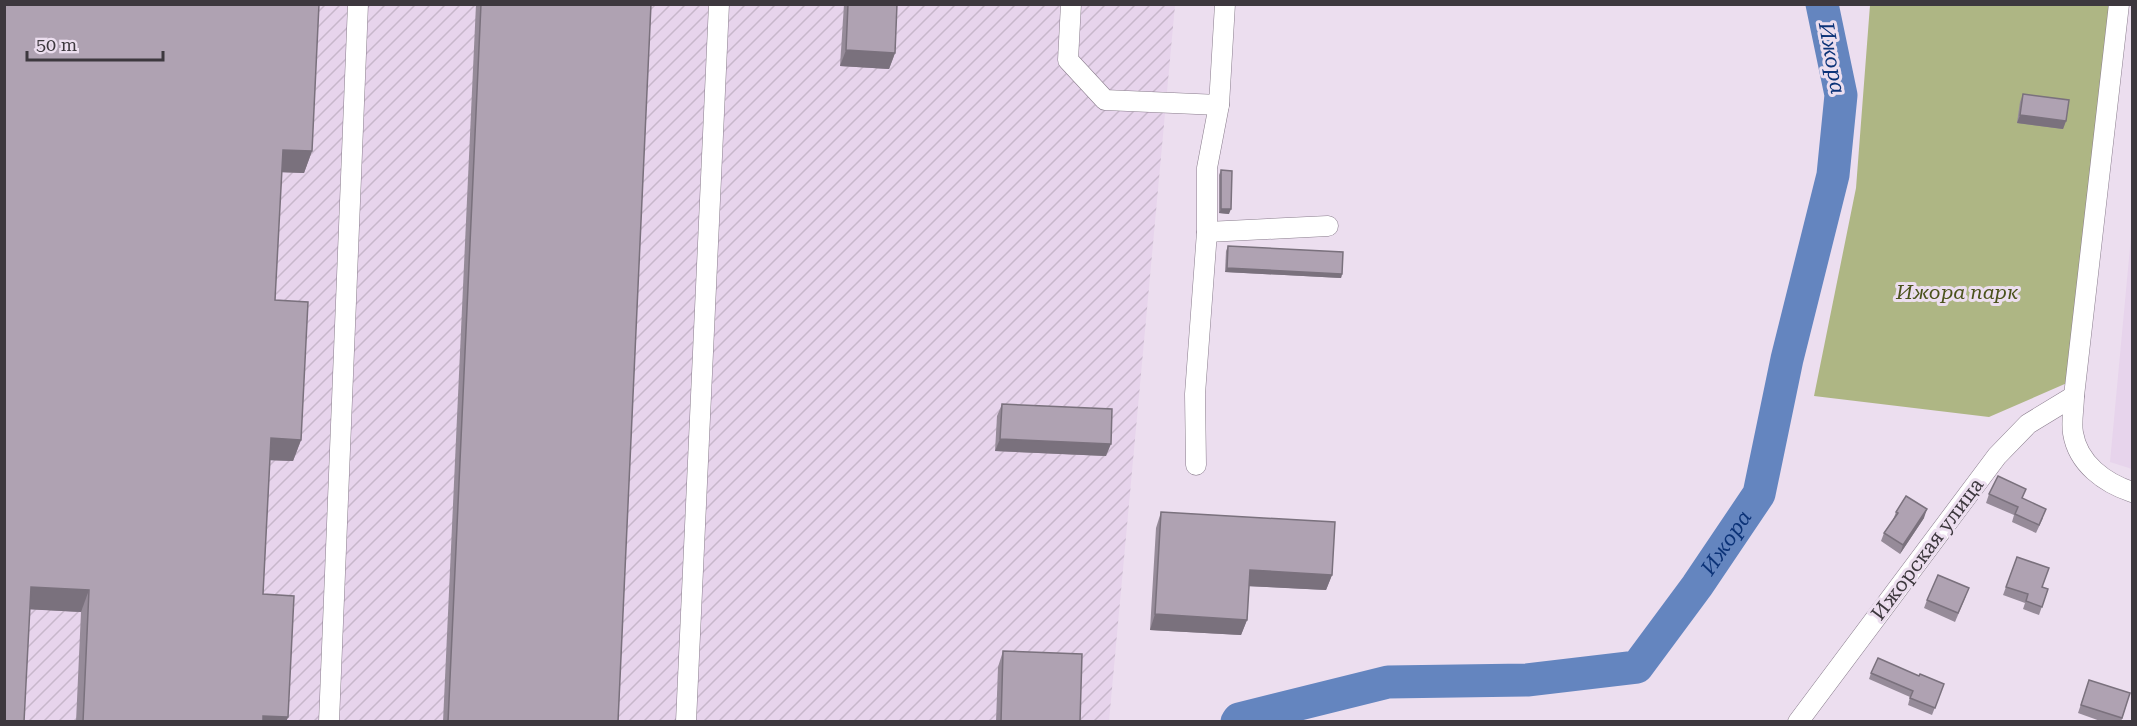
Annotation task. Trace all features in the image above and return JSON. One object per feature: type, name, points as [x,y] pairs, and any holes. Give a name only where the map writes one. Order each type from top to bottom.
[{"type":"street","points":[[329,722],[358,4]]},
{"type":"street","points":[[686,722],[719,4]]},
{"type":"street","points":[[1071,4],[1068,60],[1105,100],[1219,105]]},
{"type":"street","points":[[1196,465],[1196,394],[1207,232],[1208,168],[1219,105],[1225,4]]},
{"type":"street","points":[[2119,4],[2074,396],[2073,433],[2085,464],[2115,486],[2133,492]]},
{"type":"street","points":[[1207,232],[1328,226]]},
{"type":"street","name":"Ижорская улица","points":[[1798,722],[1997,456],[2028,424],[2074,396]]},
{"type":"shaded area","points":[[4,5],[1175,5],[1109,721],[5,721]]},
{"type":"shaded area","points":[[2132,226],[2132,469],[2110,462]]},
{"type":"green space","name":"Ижора парк","points":[[1870,5],[2111,5],[2067,383],[1989,417],[1814,396],[1856,188]]},
{"type":"building","points":[[4,4],[319,4],[312,151],[283,150],[275,300],[308,302],[301,440],[271,438],[263,594],[294,596],[288,717],[263,716],[263,722],[83,722],[89,590],[31,587],[24,722],[4,722]]},
{"type":"building","points":[[481,4],[651,4],[618,722],[448,722]]},
{"type":"building","points":[[848,4],[897,4],[895,53],[846,50]]},
{"type":"building","points":[[2023,94],[2069,100],[2066,121],[2020,115]]},
{"type":"building","points":[[1221,170],[1232,171],[1231,209],[1221,209]]},
{"type":"building","points":[[1228,246],[1343,252],[1342,274],[1227,268]]},
{"type":"building","points":[[1002,404],[1112,409],[1111,444],[1000,439]]},
{"type":"building","points":[[1998,476],[2026,489],[2022,498],[2046,509],[2039,525],[2015,514],[2018,507],[1989,494]]},
{"type":"building","points":[[1906,496],[1927,509],[1903,545],[1884,533],[1898,513],[1896,512]]},
{"type":"building","points":[[1161,512],[1335,522],[1332,575],[1250,570],[1247,620],[1155,614]]},
{"type":"building","points":[[2017,557],[2049,568],[2042,587],[2048,589],[2042,607],[2026,601],[2028,594],[2006,587]]},
{"type":"building","points":[[1938,575],[1969,588],[1958,613],[1927,600]]},
{"type":"building","points":[[1003,651],[1082,654],[1080,722],[1001,722]]},
{"type":"building","points":[[1878,658],[1944,684],[1935,708],[1910,698],[1913,691],[1871,673]]},
{"type":"building","points":[[2089,680],[2130,693],[2122,718],[2081,705]]},
{"type":"waterway","name":"Ижора","points":[[1237,722],[1239,719],[1388,682],[1527,680],[1637,667],[1697,586],[1759,494],[1787,359],[1833,175],[1841,95],[1822,4]]}]
